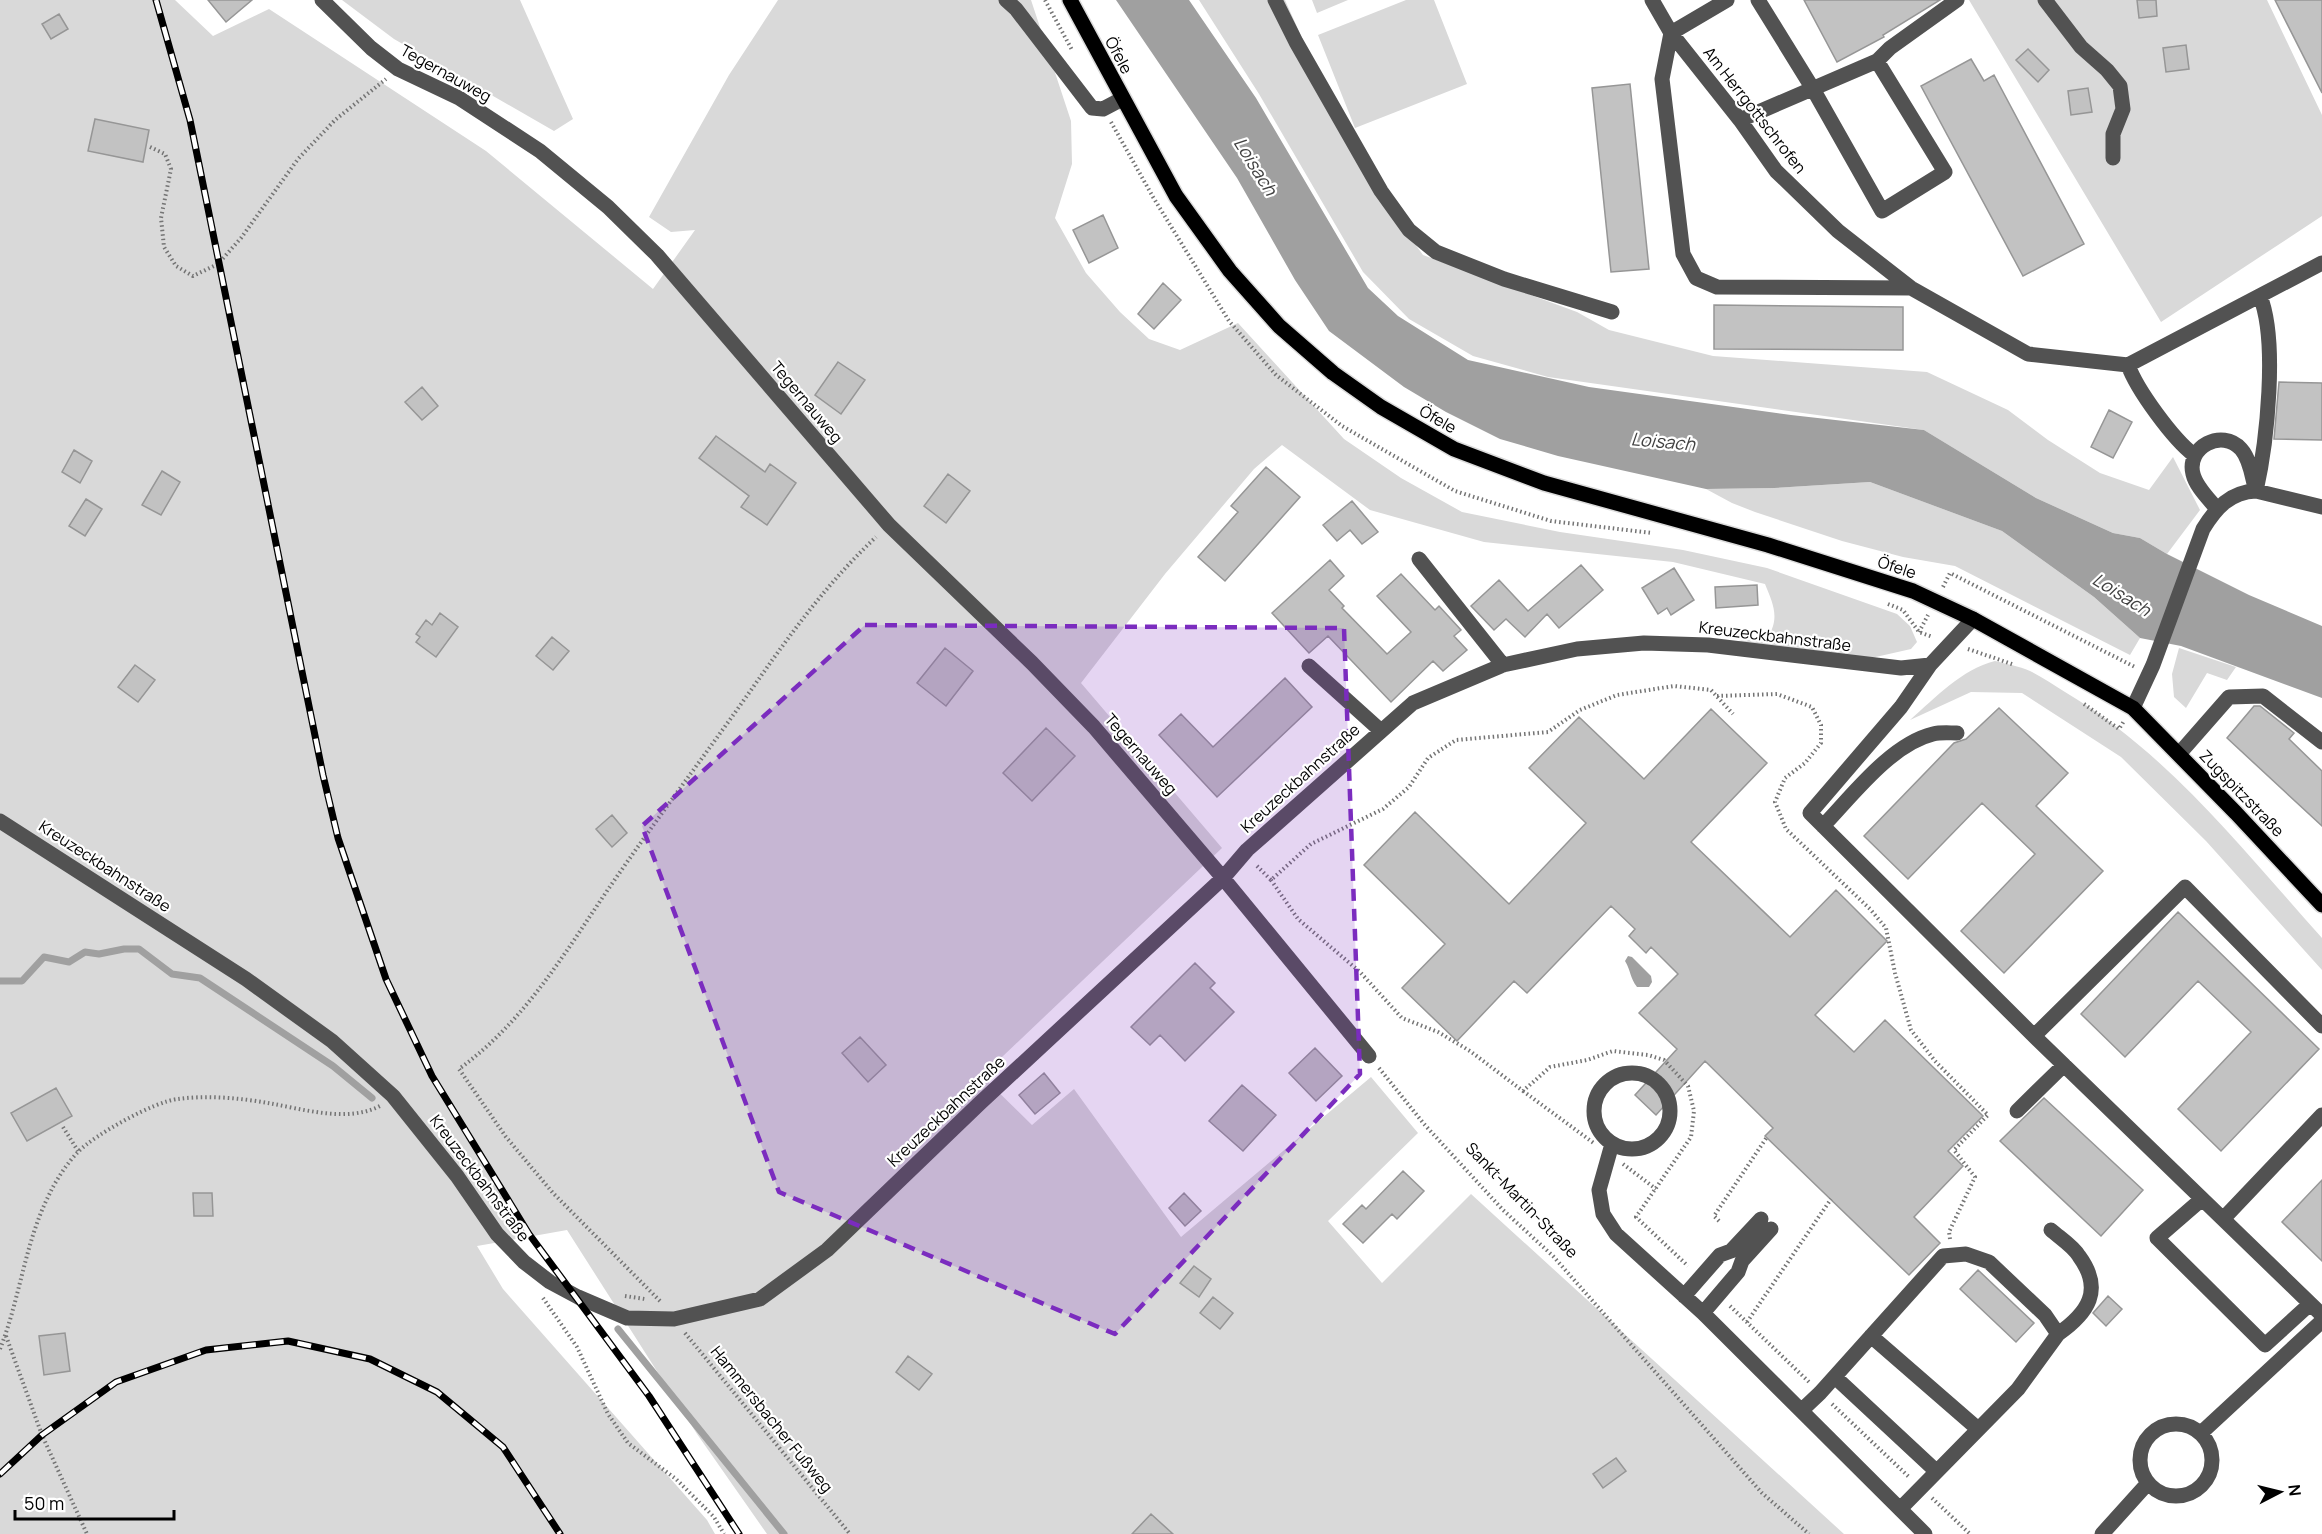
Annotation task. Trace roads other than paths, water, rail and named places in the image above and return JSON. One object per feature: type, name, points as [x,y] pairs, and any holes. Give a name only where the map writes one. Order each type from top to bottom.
[{"type":"main road","name":"Öfele","points":[[1070,0],[1176,196],[1230,271],[1279,326],[1333,373],[1381,407],[1454,449],[1544,483],[1746,538],[1913,591],[1973,620]]},
{"type":"main road","name":"Zugspitzstraße","points":[[1973,620],[2133,708],[2322,905]]},
{"type":"street","name":"Tegernauweg","points":[[322,0],[371,48],[398,69],[459,98],[540,151],[608,207],[657,255],[889,525],[1032,663],[1094,727],[1223,878]]},
{"type":"street","points":[[1006,0],[1016,9],[1092,108],[1104,109],[1122,99]]},
{"type":"street","points":[[1275,0],[1296,42],[1381,191],[1408,230],[1436,252],[1504,279],[1612,312]]},
{"type":"street","name":"Am Herrgottschrofen","points":[[1652,0],[1671,33],[1740,120],[1776,171],[1838,231],[1911,288],[2028,354],[2128,365]]},
{"type":"street","points":[[1727,0],[1671,33],[1662,79],[1683,254],[1696,278],[1717,287],[1911,288]]},
{"type":"street","points":[[1758,0],[1813,89],[1882,211],[1945,172],[1877,61]]},
{"type":"street","points":[[1740,120],[1877,61],[1890,48],[1957,0]]},
{"type":"street","points":[[2046,0],[2081,47],[2107,70],[2120,87],[2123,109],[2113,134],[2113,158]]},
{"type":"street","points":[[2194,455],[2165,423],[2133,379],[2128,365],[2322,263]]},
{"type":"street","points":[[2256,491],[2264,457],[2269,363],[2266,310],[2260,296]]},
{"type":"street","points":[[2217,509],[2196,483],[2193,474],[2194,455],[2208,442],[2217,439],[2227,440],[2236,444],[2243,451],[2256,491]]},
{"type":"street","points":[[2133,708],[2151,670],[2203,529],[2217,509],[2234,496],[2246,491],[2256,491],[2322,507]]},
{"type":"street","points":[[1419,559],[1503,665]]},
{"type":"street","points":[[1973,620],[1930,665],[1901,707],[1810,813],[2034,1036],[2322,1315]]},
{"type":"street","name":"Kreuzeckbahnstraße","points":[[0,821],[246,979],[332,1041],[393,1096],[457,1176],[497,1234],[524,1262],[550,1282],[627,1318],[674,1319],[760,1299],[826,1250],[988,1095],[1223,878],[1245,852],[1380,730],[1413,704],[1503,665],[1577,649],[1644,643],[1708,645],[1901,668],[1930,665]]},
{"type":"street","points":[[1309,666],[1380,730]]},
{"type":"street","points":[[2179,754],[2229,697],[2263,696],[2322,742]]},
{"type":"street","points":[[1823,826],[1876,769],[1912,743],[1934,734],[1957,733]]},
{"type":"street","points":[[1223,878],[1369,1056]]},
{"type":"street","points":[[2034,1036],[2185,887],[2322,1026]]},
{"type":"street","points":[[2017,1111],[2064,1065]]},
{"type":"street","points":[[1610,1149],[1641,1148],[1658,1140],[1666,1130],[1671,1106],[1661,1084],[1651,1076],[1639,1072],[1626,1072],[1613,1077],[1603,1085],[1596,1097],[1593,1110],[1595,1123],[1610,1149],[1599,1190],[1603,1214],[1616,1233],[1703,1313],[1925,1534]]},
{"type":"street","points":[[2223,1219],[2322,1115]]},
{"type":"street","points":[[2202,1199],[2157,1238],[2265,1345],[2310,1304]]},
{"type":"street","points":[[1684,1296],[1720,1255],[1731,1251],[1766,1224],[1742,1261],[1738,1272],[1703,1313]]},
{"type":"street","points":[[1900,1509],[2018,1389],[2058,1334],[2083,1313],[2092,1298],[2089,1275],[2079,1255],[2051,1230]]},
{"type":"street","points":[[1802,1410],[1835,1377],[1943,1256],[1966,1254],[1989,1262],[2045,1315],[2058,1334]]},
{"type":"street","points":[[2201,1433],[2322,1322]]},
{"type":"street","points":[[1871,1336],[1978,1429]]},
{"type":"street","points":[[1835,1377],[1936,1471]]},
{"type":"street","points":[[2167,1424],[2179,1424],[2190,1426],[2201,1433],[2208,1443],[2211,1466],[2200,1486],[2179,1496],[2157,1491],[2148,1483],[2139,1460],[2141,1448],[2156,1429],[2167,1424]]},
{"type":"street","points":[[2102,1534],[2148,1483]]},
{"type":"water","name":"Loisach","points":[[1116,0],[1189,0],[1256,98],[1368,288],[1398,316],[1468,360],[1589,387],[1791,415],[1924,430],[2036,498],[2113,533],[2140,538],[2249,595],[2322,626],[2322,698],[2181,646],[2140,638],[2094,597],[2002,531],[1870,482],[1774,488],[1706,489],[1558,456],[1500,439],[1446,412],[1404,387],[1329,331],[1295,280],[1237,178]]},
{"type":"water","points":[[1628,956],[1632,957],[1651,976],[1652,982],[1649,987],[1637,987],[1625,961]]},
{"type":"waterway","points":[[0,981],[22,981],[44,957],[69,962],[85,952],[99,954],[124,949],[139,949],[172,974],[200,978],[333,1066],[372,1098]]},
{"type":"waterway","points":[[618,1329],[784,1534]]},
{"type":"railway","points":[[156,0],[190,120],[323,775],[338,838],[386,979],[432,1076],[529,1234],[649,1396],[739,1534]]},
{"type":"railway","points":[[0,1474],[42,1435],[116,1382],[206,1350],[288,1341],[370,1359],[437,1392],[503,1447],[560,1534]]}]
